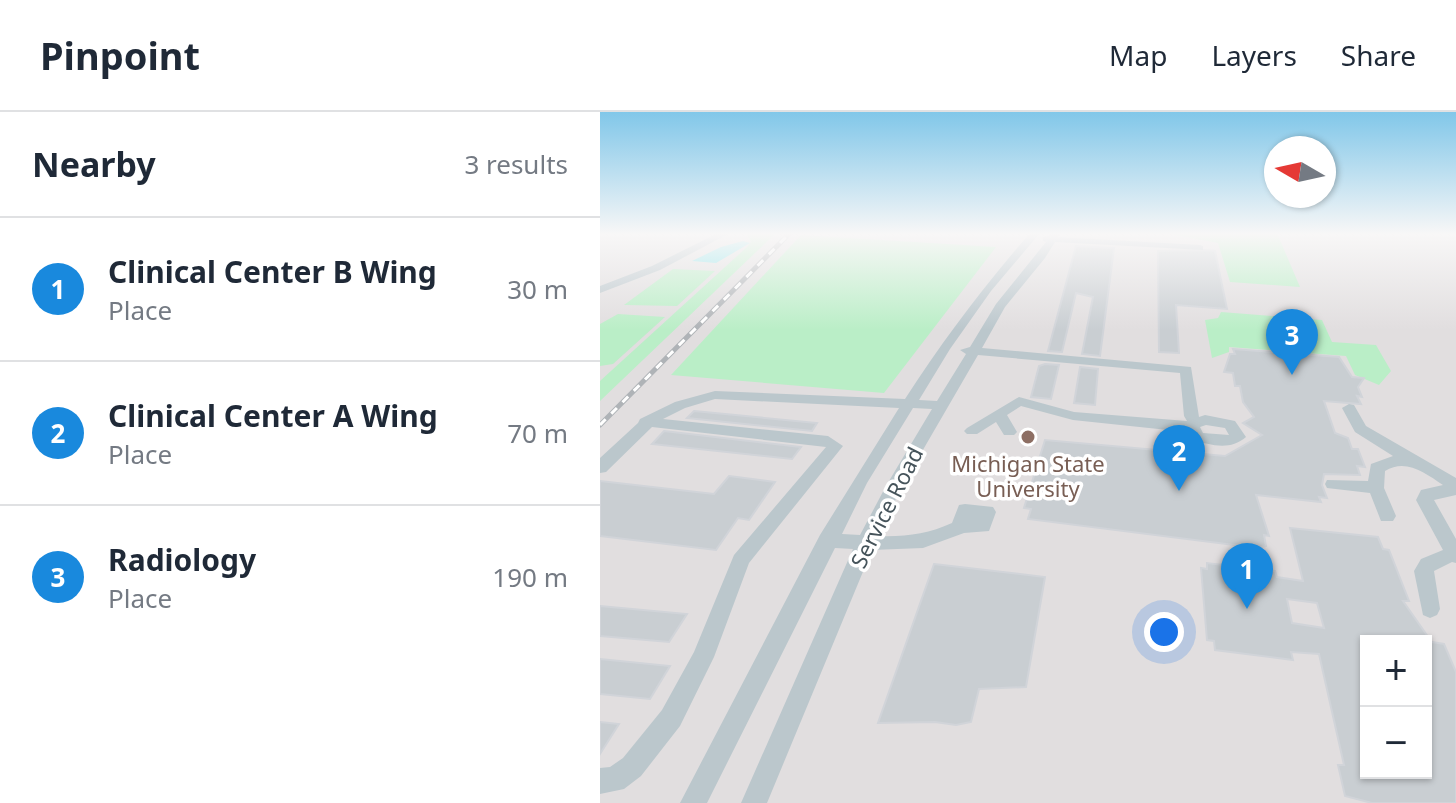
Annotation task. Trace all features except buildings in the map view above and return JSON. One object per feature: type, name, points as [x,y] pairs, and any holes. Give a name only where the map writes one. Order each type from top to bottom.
[{"type":"street","points":[[600,279],[635,265]]},
{"type":"street","points":[[600,290],[650,265]]},
{"type":"street","name":"Service Road","points":[[693,803],[827,540],[944,348],[1008,265]]},
{"type":"street","name":"Service Road","points":[[754,803],[866,543],[939,405],[1000,306],[1032,265]]},
{"type":"street","points":[[944,348],[1186,370],[1193,425],[1073,416],[1019,401],[1000,416],[972,431]]},
{"type":"street","points":[[600,468],[645,422],[682,402],[715,395],[906,406],[939,405]]},
{"type":"street","points":[[1349,408],[1360,429],[1413,461],[1433,469],[1456,488]]},
{"type":"street","points":[[1000,416],[1009,432]]},
{"type":"street","points":[[600,781],[615,780],[632,767],[671,718],[703,657],[741,560],[835,446],[828,441],[645,422]]},
{"type":"street","points":[[1387,516],[1376,488],[1377,468],[1384,462],[1413,461]]},
{"type":"street","points":[[1333,484],[1376,488]]},
{"type":"street","points":[[1430,609],[1424,571],[1428,564],[1454,555],[1425,500],[1427,494],[1456,488]]},
{"type":"street","points":[[827,540],[866,543],[934,538],[961,524]]},
{"type":"shaded area","name":"Michigan State University","points":[[600,265],[1456,265],[1456,803],[600,803]]},
{"type":"green space","points":[[727,265],[742,265],[600,401],[600,381]]},
{"type":"green space","points":[[773,265],[982,265],[884,393],[671,375]]},
{"type":"green space","points":[[1225,265],[1291,265],[1300,287],[1230,282]]},
{"type":"green space","points":[[673,269],[715,271],[677,306],[624,305]]},
{"type":"green space","points":[[1221,312],[1322,320],[1332,342],[1376,345],[1391,371],[1379,385],[1355,375],[1346,356],[1229,347],[1229,352],[1212,358],[1205,320],[1218,318]]},
{"type":"green space","points":[[618,314],[665,317],[613,364],[600,366],[600,324]]},
{"type":"railway","points":[[600,425],[758,265]]},
{"type":"place","name":"Radiology","points":[[1292,375]]},
{"type":"place","name":"Michigan State University","points":[[1028,437]]},
{"type":"place","name":"Clinical Center A Wing","points":[[1179,491]]},
{"type":"place","name":"Clinical Center B Wing","points":[[1247,609]]}]
